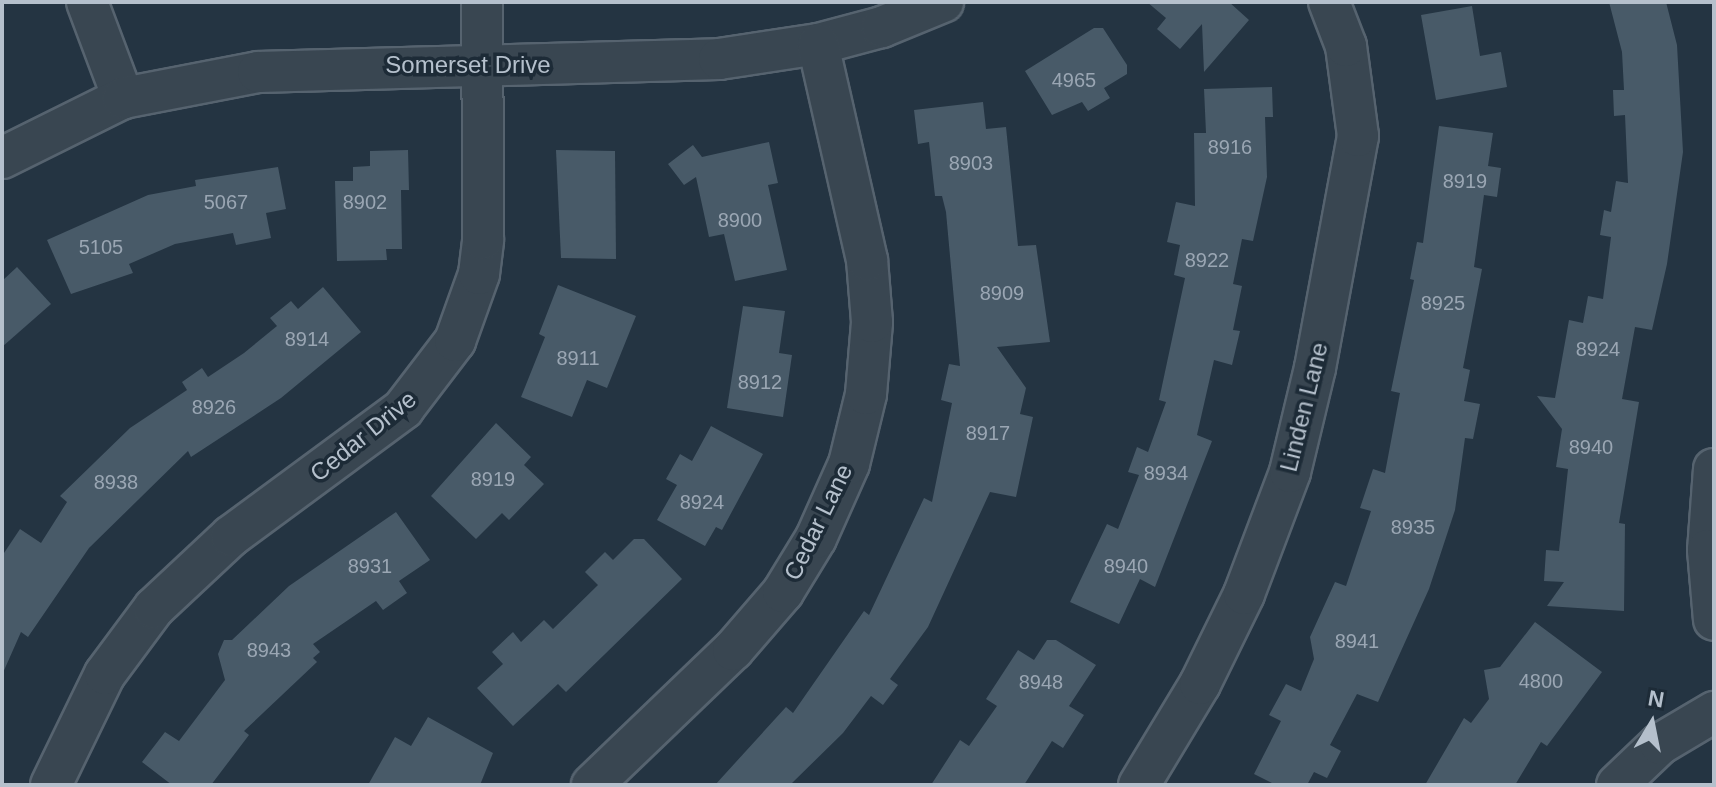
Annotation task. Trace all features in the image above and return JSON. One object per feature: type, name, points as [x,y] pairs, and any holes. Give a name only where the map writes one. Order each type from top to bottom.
[{"type":"street","points":[[87,2],[123,98]]},
{"type":"street","name":"Cedar Drive","points":[[51,785],[69,739],[105,674],[154,608],[231,536],[403,409],[455,341],[479,274],[483,239],[482,2]]},
{"type":"street","name":"Somerset Drive","points":[[2,158],[123,98],[298,68],[719,59],[818,44],[943,2]]},
{"type":"street","name":"Linden Lane","points":[[1139,785],[1200,684],[1244,594],[1290,472],[1308,398],[1358,136],[1346,46],[1329,2]]},
{"type":"street","name":"Cedar Lane","points":[[592,785],[733,650],[783,592],[816,538],[852,453],[866,394],[872,322],[867,260],[818,44]]},
{"type":"street","points":[[1714,469],[1708,550],[1714,620]]},
{"type":"street","points":[[1617,785],[1660,744],[1714,712]]},
{"type":"building","points":[[1147,2],[1229,2],[1249,20],[1204,72],[1202,24],[1180,49],[1157,29],[1166,18]]},
{"type":"building","points":[[1609,2],[1666,2],[1677,45],[1683,152],[1667,264],[1652,330],[1635,327],[1622,399],[1639,402],[1619,523],[1625,524],[1624,611],[1547,606],[1564,582],[1544,581],[1546,550],[1559,551],[1568,469],[1556,467],[1562,429],[1537,396],[1555,398],[1569,320],[1583,323],[1588,296],[1603,299],[1611,237],[1600,235],[1604,210],[1611,212],[1616,181],[1628,183],[1625,115],[1614,116],[1613,90],[1624,90],[1622,52]]},
{"type":"building","points":[[1472,6],[1480,56],[1501,52],[1507,87],[1436,100],[1421,15]]},
{"type":"building","points":[[1094,28],[1103,28],[1127,65],[1127,74],[1104,88],[1110,98],[1088,111],[1082,102],[1052,115],[1025,71]]},
{"type":"building","points":[[1272,87],[1273,117],[1265,117],[1267,177],[1253,241],[1242,239],[1233,284],[1242,286],[1233,330],[1240,331],[1232,365],[1214,360],[1197,435],[1212,441],[1155,587],[1140,579],[1119,624],[1070,602],[1107,524],[1118,529],[1139,475],[1128,472],[1137,447],[1148,452],[1166,402],[1159,400],[1185,278],[1174,275],[1180,245],[1167,242],[1176,202],[1195,206],[1194,133],[1206,133],[1204,89]]},
{"type":"building","points":[[983,102],[986,129],[1006,127],[1018,246],[1036,245],[1050,342],[997,347],[1026,388],[1020,414],[1033,417],[1016,497],[990,492],[928,627],[890,679],[898,685],[883,705],[871,696],[843,733],[790,785],[715,785],[786,707],[793,713],[864,611],[869,615],[924,498],[932,502],[952,403],[941,400],[949,364],[960,366],[946,212],[942,196],[935,196],[929,142],[918,144],[914,110]]},
{"type":"building","points":[[1439,126],[1493,133],[1488,166],[1501,168],[1497,197],[1484,195],[1474,267],[1482,269],[1463,368],[1470,370],[1464,401],[1480,404],[1473,439],[1465,438],[1455,510],[1429,589],[1378,702],[1357,694],[1330,745],[1341,751],[1327,778],[1314,772],[1307,785],[1276,785],[1254,774],[1281,721],[1269,715],[1286,684],[1301,691],[1314,659],[1310,637],[1335,582],[1346,586],[1371,511],[1360,508],[1373,469],[1385,473],[1400,393],[1391,391],[1414,280],[1410,279],[1417,242],[1423,243]]},
{"type":"building","points":[[769,142],[778,183],[768,185],[787,270],[735,281],[724,234],[709,237],[696,177],[684,185],[668,164],[693,145],[702,157]]},
{"type":"building","points":[[408,150],[409,190],[401,190],[402,249],[386,249],[387,260],[337,261],[335,181],[353,181],[353,167],[370,166],[370,151]]},
{"type":"building","points":[[556,150],[615,151],[616,259],[561,258]]},
{"type":"building","points":[[278,167],[286,209],[266,213],[271,238],[236,245],[233,233],[175,244],[129,264],[133,273],[71,294],[47,240],[148,195],[196,186],[195,180]]},
{"type":"building","points":[[17,267],[51,304],[2,347],[2,281]]},
{"type":"building","points":[[558,285],[636,316],[607,388],[587,380],[572,417],[521,397],[545,337],[539,334]]},
{"type":"building","points":[[323,287],[361,332],[281,398],[191,457],[188,451],[89,548],[28,637],[21,632],[2,675],[2,556],[20,529],[41,543],[67,502],[60,496],[130,428],[187,390],[182,382],[202,368],[208,377],[244,353],[277,326],[270,318],[291,301],[298,309]]},
{"type":"building","points":[[743,306],[785,311],[779,353],[792,355],[783,417],[727,408]]},
{"type":"building","points":[[496,423],[531,457],[524,465],[544,484],[509,520],[502,513],[476,539],[431,496]]},
{"type":"building","points":[[711,426],[763,454],[722,530],[716,527],[705,546],[657,520],[677,485],[666,479],[680,454],[692,461]]},
{"type":"building","points":[[396,512],[430,560],[399,581],[407,593],[383,610],[376,601],[313,644],[320,652],[313,658],[317,662],[244,731],[249,735],[211,785],[172,785],[142,762],[165,732],[179,741],[225,680],[218,654],[224,640],[232,640],[289,586]]},
{"type":"building","points":[[634,539],[644,539],[682,579],[566,692],[558,684],[513,726],[477,688],[503,664],[492,652],[513,632],[521,642],[544,620],[553,629],[598,585],[585,572],[605,552],[613,560]]},
{"type":"building","points":[[1535,622],[1602,672],[1547,746],[1541,742],[1515,785],[1425,785],[1464,718],[1471,723],[1489,699],[1484,670],[1500,667]]},
{"type":"building","points":[[1047,640],[1056,640],[1096,665],[1069,706],[1084,715],[1063,748],[1052,741],[1024,785],[931,785],[960,740],[969,746],[997,706],[986,699],[1018,650],[1034,660]]},
{"type":"building","points":[[428,717],[493,753],[480,785],[368,785],[395,737],[411,746]]}]
